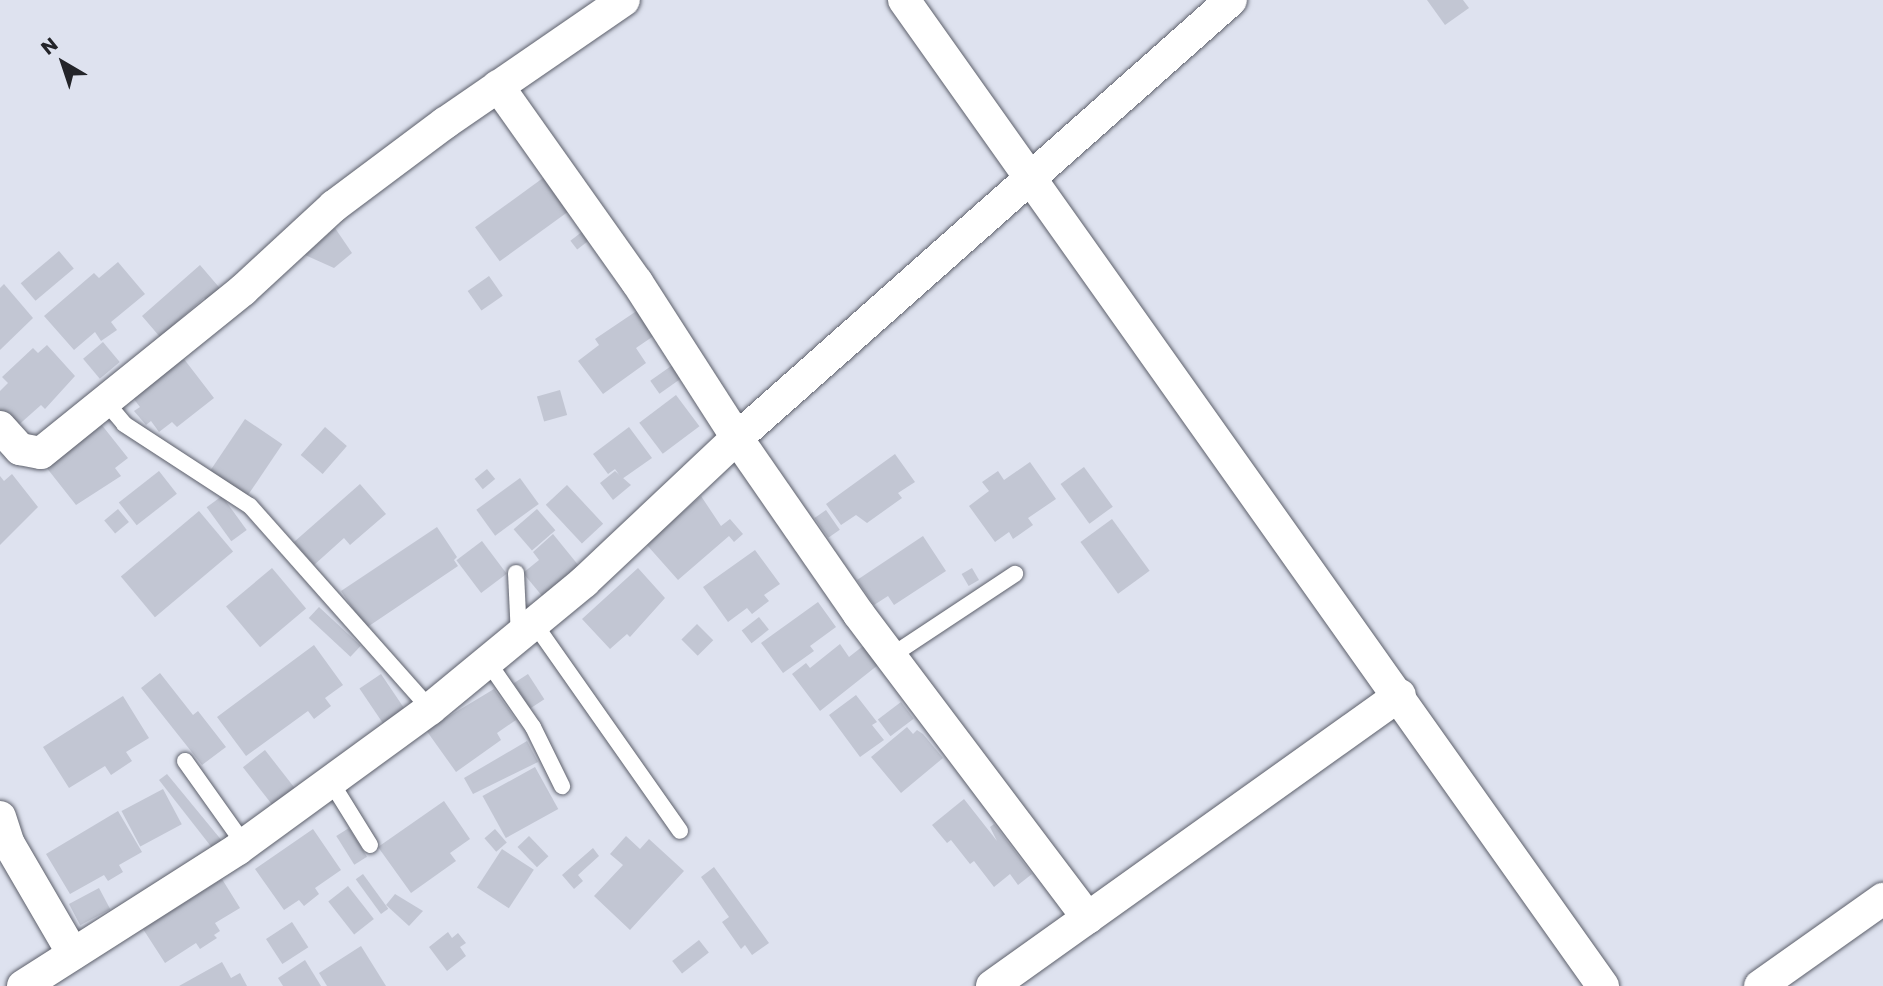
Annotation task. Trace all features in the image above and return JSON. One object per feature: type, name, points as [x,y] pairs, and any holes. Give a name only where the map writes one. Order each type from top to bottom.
[{"type":"street","points":[[0,427],[20,449],[41,453],[243,290],[334,206],[498,86],[624,0]]},
{"type":"street","points":[[904,0],[1400,695],[1603,986]]},
{"type":"street","points":[[23,986],[244,844],[430,709],[488,662],[1231,0]]},
{"type":"street","points":[[498,86],[637,282],[737,438],[891,656],[1088,918]]},
{"type":"street","points":[[992,986],[1400,695]]},
{"type":"street","points":[[0,817],[9,844],[73,954]]},
{"type":"street","points":[[1760,986],[1883,899]]},
{"type":"lane","points":[[105,401],[124,424],[250,506],[430,709]]},
{"type":"lane","points":[[516,573],[527,629],[680,831]]},
{"type":"lane","points":[[891,656],[1015,574]]},
{"type":"lane","points":[[488,662],[533,727],[562,786]]},
{"type":"lane","points":[[185,761],[244,844]]},
{"type":"lane","points":[[331,782],[370,845]]},
{"type":"building","points":[[1427,0],[1463,0],[1469,8],[1445,25]]},
{"type":"building","points":[[543,178],[568,212],[500,261],[475,227]]},
{"type":"building","points":[[335,228],[352,253],[334,268],[305,255]]},
{"type":"building","points":[[583,231],[590,240],[577,250],[570,241]]},
{"type":"building","points":[[59,251],[74,269],[35,301],[21,283]]},
{"type":"building","points":[[118,262],[145,294],[111,322],[117,330],[101,341],[95,332],[74,350],[44,316],[94,273],[99,278]]},
{"type":"building","points":[[200,265],[224,293],[211,305],[204,298],[160,337],[142,316]]},
{"type":"building","points":[[489,276],[503,296],[481,311],[468,291]]},
{"type":"building","points":[[4,284],[33,318],[0,350],[0,288]]},
{"type":"building","points":[[638,310],[655,335],[636,348],[646,363],[603,394],[578,361],[599,345],[595,339]]},
{"type":"building","points":[[103,342],[120,362],[100,379],[83,359]]},
{"type":"building","points":[[47,345],[75,376],[45,409],[41,405],[14,429],[0,413],[0,391],[8,383],[2,377],[33,348],[38,353]]},
{"type":"building","points":[[184,359],[214,398],[177,427],[172,422],[159,432],[151,421],[146,425],[134,411],[140,407],[133,398]]},
{"type":"building","points":[[674,364],[683,377],[659,394],[650,381]]},
{"type":"building","points":[[560,390],[567,415],[544,422],[537,397]]},
{"type":"building","points":[[676,395],[699,426],[663,454],[639,423]]},
{"type":"building","points":[[245,419],[282,444],[248,496],[210,470]]},
{"type":"building","points":[[101,424],[128,458],[115,468],[121,476],[76,505],[46,467]]},
{"type":"building","points":[[325,427],[347,446],[323,474],[301,455]]},
{"type":"building","points":[[629,427],[652,458],[622,479],[615,469],[608,474],[593,454]]},
{"type":"building","points":[[895,454],[915,482],[898,493],[902,498],[867,523],[856,515],[841,525],[826,504]]},
{"type":"building","points":[[1030,462],[1056,499],[1028,518],[1033,525],[1013,539],[1009,532],[995,542],[969,506],[989,491],[982,482],[998,471],[1004,480]]},
{"type":"building","points":[[1084,467],[1113,507],[1089,524],[1061,484]]},
{"type":"building","points":[[487,469],[495,479],[483,489],[475,479]]},
{"type":"building","points":[[159,471],[177,494],[137,525],[119,502]]},
{"type":"building","points":[[615,471],[631,485],[613,500],[600,483]]},
{"type":"building","points":[[12,474],[38,507],[0,545],[0,476],[4,481]]},
{"type":"building","points":[[520,478],[539,504],[495,536],[476,510]]},
{"type":"building","points":[[360,484],[386,514],[350,545],[344,538],[314,565],[294,542]]},
{"type":"building","points":[[567,485],[603,524],[582,544],[546,505]]},
{"type":"building","points":[[222,496],[247,530],[231,541],[207,507]]},
{"type":"building","points":[[701,496],[721,526],[730,519],[743,534],[734,542],[729,536],[678,580],[646,544]]},
{"type":"building","points":[[118,509],[129,522],[115,534],[104,521]]},
{"type":"building","points":[[537,509],[555,530],[532,550],[514,529]]},
{"type":"building","points":[[826,510],[840,530],[828,538],[815,518]]},
{"type":"building","points":[[199,511],[233,552],[155,617],[121,577]]},
{"type":"building","points":[[1112,519],[1150,571],[1118,594],[1080,542]]},
{"type":"building","points":[[437,527],[457,557],[454,560],[458,566],[366,628],[341,591]]},
{"type":"building","points":[[553,534],[579,566],[543,597],[523,573],[539,560],[533,552]]},
{"type":"building","points":[[923,536],[946,571],[894,605],[888,596],[874,605],[857,580]]},
{"type":"building","points":[[482,541],[507,574],[481,593],[456,560]]},
{"type":"building","points":[[755,550],[780,584],[764,595],[769,601],[752,614],[747,608],[728,622],[703,587]]},
{"type":"building","points":[[272,568],[306,609],[260,647],[226,607]]},
{"type":"building","points":[[638,568],[665,598],[630,637],[627,634],[610,649],[582,619]]},
{"type":"building","points":[[972,568],[979,580],[969,586],[962,574]]},
{"type":"building","points":[[818,602],[836,627],[810,646],[814,651],[783,673],[761,643]]},
{"type":"building","points":[[319,607],[361,646],[350,657],[309,618]]},
{"type":"building","points":[[759,617],[769,630],[752,643],[742,631]]},
{"type":"building","points":[[697,624],[713,640],[698,656],[681,640]]},
{"type":"building","points":[[840,644],[849,657],[863,646],[878,665],[820,711],[792,674],[806,663],[810,668]]},
{"type":"building","points":[[314,645],[343,685],[325,698],[331,706],[314,719],[308,711],[246,756],[217,717]]},
{"type":"building","points":[[160,673],[193,715],[198,711],[226,747],[202,765],[141,688]]},
{"type":"building","points":[[381,674],[404,709],[383,723],[359,689]]},
{"type":"building","points":[[528,674],[544,699],[530,708],[514,683]]},
{"type":"building","points":[[494,689],[516,720],[497,733],[501,740],[456,772],[426,730]]},
{"type":"building","points":[[856,695],[877,722],[872,725],[884,740],[860,757],[829,715]]},
{"type":"building","points":[[123,696],[149,738],[126,752],[132,761],[111,775],[105,766],[69,788],[43,747]]},
{"type":"building","points":[[901,702],[914,719],[890,736],[878,719]]},
{"type":"building","points":[[907,727],[913,734],[917,730],[923,734],[943,758],[901,793],[871,757]]},
{"type":"building","points":[[527,741],[538,762],[473,794],[464,778]]},
{"type":"building","points":[[265,750],[297,791],[275,808],[243,767]]},
{"type":"building","points":[[535,767],[558,809],[506,838],[483,796]]},
{"type":"building","points":[[167,774],[223,842],[213,849],[159,780]]},
{"type":"building","points":[[163,789],[182,824],[140,846],[122,811]]},
{"type":"building","points":[[964,799],[997,841],[990,827],[994,824],[1032,874],[1018,885],[1010,874],[994,887],[974,861],[970,864],[951,840],[947,843],[932,825]]},
{"type":"building","points":[[444,801],[470,839],[450,853],[456,861],[411,893],[378,847]]},
{"type":"building","points":[[118,811],[142,852],[119,865],[123,872],[108,881],[104,875],[70,894],[46,854]]},
{"type":"building","points":[[349,828],[367,857],[354,865],[336,836]]},
{"type":"building","points":[[313,829],[341,870],[315,888],[319,894],[304,906],[299,900],[284,910],[255,869]]},
{"type":"building","points":[[495,829],[507,843],[496,852],[484,838]]},
{"type":"building","points":[[529,836],[548,856],[537,867],[517,847]]},
{"type":"building","points":[[626,836],[640,849],[649,839],[684,871],[630,930],[594,896],[623,865],[610,854]]},
{"type":"building","points":[[593,848],[599,856],[578,875],[583,881],[574,889],[562,875]]},
{"type":"building","points":[[502,849],[534,870],[509,908],[477,888]]},
{"type":"building","points":[[714,867],[769,943],[752,955],[745,945],[741,949],[722,922],[729,917],[701,877]]},
{"type":"building","points":[[363,874],[388,909],[381,914],[356,879]]},
{"type":"building","points":[[222,879],[240,908],[215,923],[220,931],[214,935],[217,938],[200,949],[196,943],[165,963],[143,929]]},
{"type":"building","points":[[348,886],[374,919],[354,934],[328,901]]},
{"type":"building","points":[[99,888],[110,909],[80,925],[69,904]]},
{"type":"building","points":[[395,894],[423,911],[409,926],[386,905]]},
{"type":"building","points":[[292,922],[308,947],[282,964],[266,939]]},
{"type":"building","points":[[448,932],[452,938],[458,933],[466,943],[460,947],[466,956],[447,971],[429,947]]},
{"type":"building","points":[[699,940],[709,953],[682,974],[672,961]]},
{"type":"building","points":[[361,946],[386,986],[327,986],[319,973]]},
{"type":"building","points":[[305,960],[321,986],[283,986],[278,978]]},
{"type":"building","points":[[222,962],[231,978],[240,973],[247,986],[179,986]]}]
